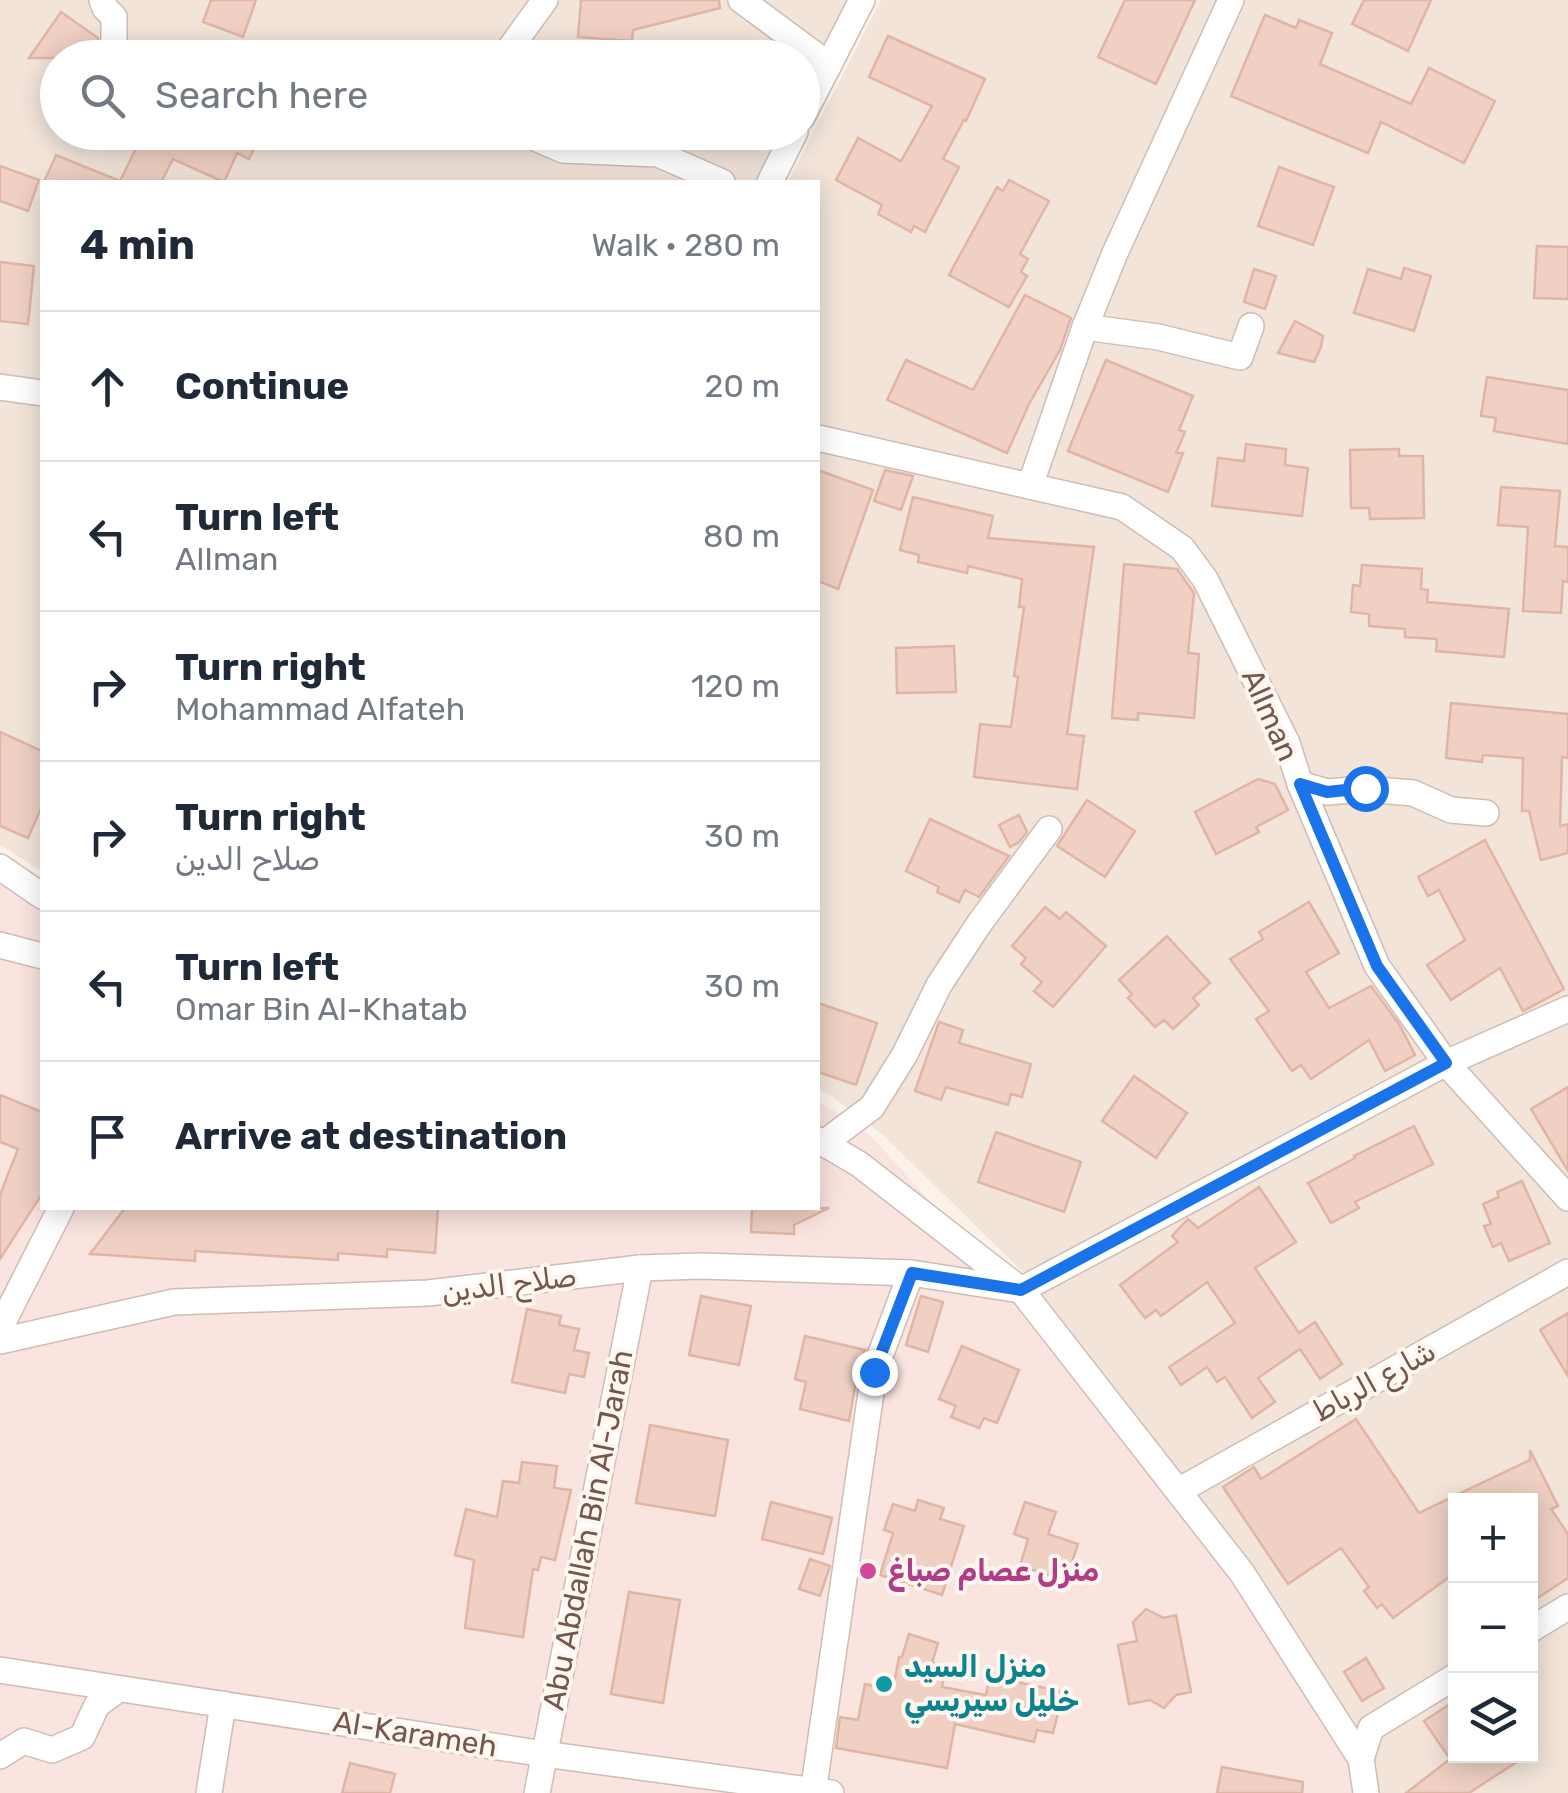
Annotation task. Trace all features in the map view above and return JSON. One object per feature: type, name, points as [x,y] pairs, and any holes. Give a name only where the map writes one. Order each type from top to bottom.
[{"type":"street","points":[[102,0],[114,17],[114,40]]},
{"type":"street","points":[[516,40],[544,0]]},
{"type":"street","points":[[741,0],[795,40]]},
{"type":"street","points":[[820,81],[862,0]]},
{"type":"street","points":[[1030,486],[1085,327],[1115,254],[1232,0]]},
{"type":"street","points":[[820,59],[828,65]]},
{"type":"street","points":[[563,150],[658,154],[717,180]]},
{"type":"street","points":[[771,180],[786,150]]},
{"type":"street","points":[[1085,327],[1158,337],[1240,357],[1251,326]]},
{"type":"street","points":[[0,387],[40,393]]},
{"type":"street","name":"AlIman","points":[[820,438],[1122,507],[1182,548],[1214,595],[1286,743],[1377,966],[1446,1063],[1568,1198]]},
{"type":"street","points":[[1300,784],[1327,792],[1365,788],[1413,793],[1451,810],[1486,813]]},
{"type":"street","points":[[1049,829],[939,985],[905,1054],[872,1107],[820,1141],[859,1164],[1021,1290],[1242,1573],[1361,1760],[1366,1793]]},
{"type":"street","points":[[0,868],[40,895]]},
{"type":"street","points":[[0,945],[40,955]]},
{"type":"street","points":[[1021,1290],[1446,1063],[1568,1009]]},
{"type":"street","points":[[0,1328],[60,1210]]},
{"type":"street","name":"صلاح الدين","points":[[0,1341],[174,1302],[428,1293],[640,1268],[701,1266],[912,1273],[1021,1290]]},
{"type":"street","name":"Abu Abdallah Bin Al-Jarah","points":[[537,1793],[640,1268]]},
{"type":"street","name":"شارع الرباط","points":[[1180,1490],[1568,1272]]},
{"type":"street","points":[[819,1792],[874,1372],[912,1273]]},
{"type":"street","points":[[1538,1625],[1568,1608]]},
{"type":"street","name":"Al-Karameh","points":[[0,1670],[819,1792]]},
{"type":"street","points":[[1361,1760],[1371,1728],[1448,1681]]},
{"type":"street","points":[[0,1756],[24,1741],[52,1750],[82,1738],[96,1705],[120,1689]]},
{"type":"street","points":[[209,1793],[223,1704]]},
{"type":"shaded area","points":[[0,0],[869,0],[820,96],[820,40],[40,40],[40,150],[791,150],[776,180],[40,180],[40,870],[0,845]]},
{"type":"shaded area","points":[[881,0],[1568,0],[1568,1793],[1330,1793],[1021,1290],[1034,1283],[883,1135],[820,1091],[820,180],[789,180],[804,150],[820,150],[820,119]]},
{"type":"shaded area","points":[[0,852],[40,878],[40,1210],[820,1210],[820,1103],[872,1137],[981,1258],[1165,1450],[1348,1729],[1369,1793],[0,1793]]},
{"type":"building","points":[[211,0],[256,0],[243,37],[203,22]]},
{"type":"building","points":[[581,0],[719,0],[720,8],[633,30],[632,40],[578,37]]},
{"type":"building","points":[[1125,0],[1195,0],[1156,84],[1098,57]]},
{"type":"building","points":[[1364,0],[1431,0],[1408,51],[1352,24]]},
{"type":"building","points":[[61,12],[98,38],[98,40],[42,40]]},
{"type":"building","points":[[1265,15],[1296,28],[1299,20],[1332,33],[1320,64],[1411,104],[1429,68],[1495,101],[1464,163],[1381,122],[1368,153],[1231,96]]},
{"type":"building","points":[[888,36],[985,79],[943,159],[959,167],[925,232],[914,226],[911,232],[878,214],[882,205],[836,180],[858,138],[901,161],[932,106],[869,77]]},
{"type":"building","points":[[40,42],[40,58],[29,58]]},
{"type":"building","points":[[135,150],[253,150],[249,159],[237,153],[225,180],[173,159],[162,180],[120,180]]},
{"type":"building","points":[[56,155],[118,180],[45,180]]},
{"type":"building","points":[[0,166],[39,180],[28,211],[0,201]]},
{"type":"building","points":[[1279,167],[1334,187],[1313,245],[1258,226]]},
{"type":"building","points":[[1009,180],[1049,201],[1020,254],[1028,259],[1021,272],[1027,276],[1009,307],[949,275],[997,187],[1003,191]]},
{"type":"building","points":[[1537,246],[1568,247],[1568,299],[1534,298]]},
{"type":"building","points":[[0,262],[34,266],[28,324],[0,321]]},
{"type":"building","points":[[1404,268],[1431,276],[1414,331],[1354,313],[1368,269],[1401,279]]},
{"type":"building","points":[[1254,269],[1276,276],[1265,309],[1244,302]]},
{"type":"building","points":[[1025,295],[1071,318],[1060,350],[1007,453],[887,400],[906,360],[973,390]]},
{"type":"building","points":[[1295,321],[1323,336],[1314,362],[1278,353]]},
{"type":"building","points":[[1106,360],[1193,396],[1179,430],[1185,432],[1176,453],[1183,453],[1168,492],[1068,451]]},
{"type":"building","points":[[1487,377],[1568,390],[1568,444],[1494,431],[1496,418],[1481,416]]},
{"type":"building","points":[[1246,444],[1286,449],[1285,465],[1308,468],[1302,516],[1212,506],[1218,458],[1244,461]]},
{"type":"building","points":[[1399,449],[1399,456],[1423,456],[1424,518],[1370,519],[1369,508],[1351,508],[1350,450]]},
{"type":"building","points":[[885,470],[913,476],[901,510],[874,501]]},
{"type":"building","points":[[820,471],[873,490],[838,589],[820,582]]},
{"type":"building","points":[[1501,487],[1560,491],[1555,546],[1568,547],[1568,582],[1563,581],[1561,613],[1523,611],[1528,527],[1498,525]]},
{"type":"building","points":[[913,497],[993,516],[988,538],[1094,547],[1067,734],[1084,736],[1077,789],[974,777],[980,724],[1011,727],[1024,607],[1019,607],[1022,579],[968,566],[967,573],[918,562],[919,555],[900,550]]},
{"type":"building","points":[[1124,564],[1177,569],[1194,593],[1188,653],[1199,654],[1194,718],[1138,713],[1138,720],[1112,718]]},
{"type":"building","points":[[1362,565],[1422,569],[1421,589],[1428,590],[1427,602],[1509,609],[1504,657],[1436,651],[1437,639],[1405,637],[1405,629],[1369,626],[1369,614],[1351,612],[1353,585],[1360,586]]},
{"type":"building","points":[[954,646],[956,692],[897,693],[896,648]]},
{"type":"building","points":[[1451,703],[1568,714],[1568,758],[1562,757],[1560,826],[1568,824],[1568,853],[1541,860],[1529,811],[1522,811],[1523,758],[1483,755],[1482,762],[1446,758]]},
{"type":"building","points":[[0,732],[40,750],[40,811],[28,838],[0,826]]},
{"type":"building","points":[[1258,779],[1275,784],[1288,810],[1256,827],[1259,832],[1216,854],[1195,812]]},
{"type":"building","points":[[1087,800],[1135,831],[1105,877],[1057,846]]},
{"type":"building","points":[[1019,815],[1027,832],[1010,847],[999,825]]},
{"type":"building","points":[[930,819],[1009,856],[979,897],[965,890],[959,902],[906,871]]},
{"type":"building","points":[[1485,840],[1564,989],[1523,1011],[1500,968],[1451,1000],[1427,965],[1465,940],[1439,890],[1428,896],[1418,877]]},
{"type":"building","points":[[1309,902],[1339,953],[1306,972],[1329,1008],[1371,986],[1399,1024],[1415,1055],[1385,1071],[1369,1040],[1311,1079],[1301,1065],[1292,1071],[1256,1019],[1269,1011],[1230,959],[1263,939],[1259,932]]},
{"type":"building","points":[[1045,907],[1060,919],[1066,912],[1106,946],[1053,1007],[1034,991],[1042,982],[1021,964],[1026,958],[1012,946]]},
{"type":"building","points":[[1167,936],[1210,983],[1193,998],[1199,1005],[1173,1029],[1164,1020],[1155,1027],[1128,998],[1132,994],[1119,980]]},
{"type":"building","points":[[820,1004],[877,1023],[856,1085],[820,1073]]},
{"type":"building","points":[[939,1022],[963,1030],[959,1043],[1031,1064],[1022,1097],[1011,1094],[1008,1105],[946,1087],[941,1100],[915,1091]]},
{"type":"building","points":[[1134,1076],[1187,1113],[1156,1158],[1102,1121]]},
{"type":"building","points":[[1568,1087],[1568,1171],[1531,1109]]},
{"type":"building","points":[[0,1095],[40,1111],[40,1197],[0,1259],[0,1195],[18,1149],[0,1142]]},
{"type":"building","points":[[1414,1126],[1433,1164],[1355,1202],[1359,1208],[1331,1223],[1308,1183]]},
{"type":"building","points":[[996,1132],[1081,1162],[1064,1212],[978,1182]]},
{"type":"building","points":[[1522,1181],[1550,1243],[1509,1261],[1501,1243],[1493,1247],[1484,1226],[1491,1224],[1483,1204],[1499,1197],[1497,1192]]},
{"type":"building","points":[[1259,1187],[1296,1242],[1255,1268],[1299,1333],[1315,1322],[1342,1364],[1320,1379],[1300,1349],[1258,1378],[1275,1402],[1252,1418],[1225,1377],[1217,1382],[1207,1367],[1181,1385],[1169,1367],[1235,1323],[1207,1282],[1161,1316],[1156,1310],[1145,1318],[1120,1285],[1178,1242],[1172,1236],[1188,1219],[1198,1228]]},
{"type":"building","points":[[829,1208],[794,1225],[794,1234],[751,1232],[752,1210]]},
{"type":"building","points":[[123,1210],[438,1210],[435,1253],[387,1249],[387,1257],[338,1253],[338,1260],[195,1251],[195,1261],[90,1254]]},
{"type":"building","points":[[701,1296],[751,1306],[739,1365],[689,1355]]},
{"type":"building","points":[[921,1296],[943,1302],[928,1352],[906,1345]]},
{"type":"building","points":[[527,1309],[561,1316],[559,1325],[579,1329],[574,1350],[589,1353],[584,1377],[569,1374],[565,1393],[512,1382]]},
{"type":"building","points":[[1568,1313],[1568,1376],[1540,1330]]},
{"type":"building","points":[[805,1336],[865,1350],[849,1421],[800,1409],[806,1382],[795,1379]]},
{"type":"building","points":[[962,1346],[1019,1370],[997,1423],[984,1418],[979,1428],[951,1417],[956,1406],[939,1399]]},
{"type":"building","points":[[1356,1419],[1419,1513],[1448,1499],[1448,1578],[1393,1618],[1382,1604],[1377,1608],[1364,1591],[1369,1587],[1341,1548],[1288,1584],[1223,1487],[1254,1467],[1261,1479]]},
{"type":"building","points":[[650,1425],[728,1440],[715,1516],[636,1503]]},
{"type":"building","points":[[1530,1450],[1558,1506],[1551,1509],[1568,1534],[1568,1578],[1538,1598],[1538,1493],[1461,1493],[1530,1460]]},
{"type":"building","points":[[522,1462],[557,1466],[554,1488],[571,1490],[555,1560],[541,1557],[538,1570],[533,1569],[523,1637],[465,1628],[474,1560],[455,1555],[466,1509],[497,1517],[503,1481],[519,1483]]},
{"type":"building","points":[[918,1500],[944,1508],[940,1519],[964,1526],[942,1595],[880,1575],[893,1533],[884,1530],[893,1504],[915,1511]]},
{"type":"building","points":[[771,1502],[832,1518],[823,1554],[762,1539]]},
{"type":"building","points":[[1025,1502],[1056,1512],[1048,1534],[1078,1544],[1066,1580],[1020,1566],[1028,1539],[1014,1534]]},
{"type":"building","points":[[810,1559],[830,1566],[820,1596],[799,1589]]},
{"type":"building","points":[[629,1592],[680,1600],[663,1703],[611,1694]]},
{"type":"building","points":[[1146,1609],[1164,1618],[1176,1615],[1191,1692],[1176,1695],[1164,1708],[1150,1700],[1129,1704],[1118,1645],[1137,1641],[1133,1622]]},
{"type":"building","points":[[909,1634],[938,1643],[932,1663],[946,1665],[942,1687],[986,1695],[990,1676],[1063,1692],[1053,1733],[1037,1730],[1034,1742],[955,1724],[947,1768],[836,1748],[840,1717],[858,1720],[865,1684],[893,1690],[899,1657]]},
{"type":"building","points":[[1366,1658],[1384,1688],[1362,1701],[1344,1672]]},
{"type":"building","points":[[1448,1705],[1448,1756],[1424,1721]]},
{"type":"building","points":[[1448,1761],[1515,1763],[1469,1793],[1406,1793]]},
{"type":"building","points":[[350,1763],[395,1774],[390,1793],[342,1793]]},
{"type":"building","points":[[1222,1767],[1303,1782],[1302,1793],[1217,1793]]},
{"type":"place","name":"منزل عصام صباغ","points":[[868,1571]]},
{"type":"place","name":"منزل السيد خليل سيريسي","points":[[884,1684]]},
{"type":"route","points":[[874,1372],[912,1273],[1021,1290],[1446,1063],[1377,966],[1300,784],[1327,792],[1365,788]]}]
